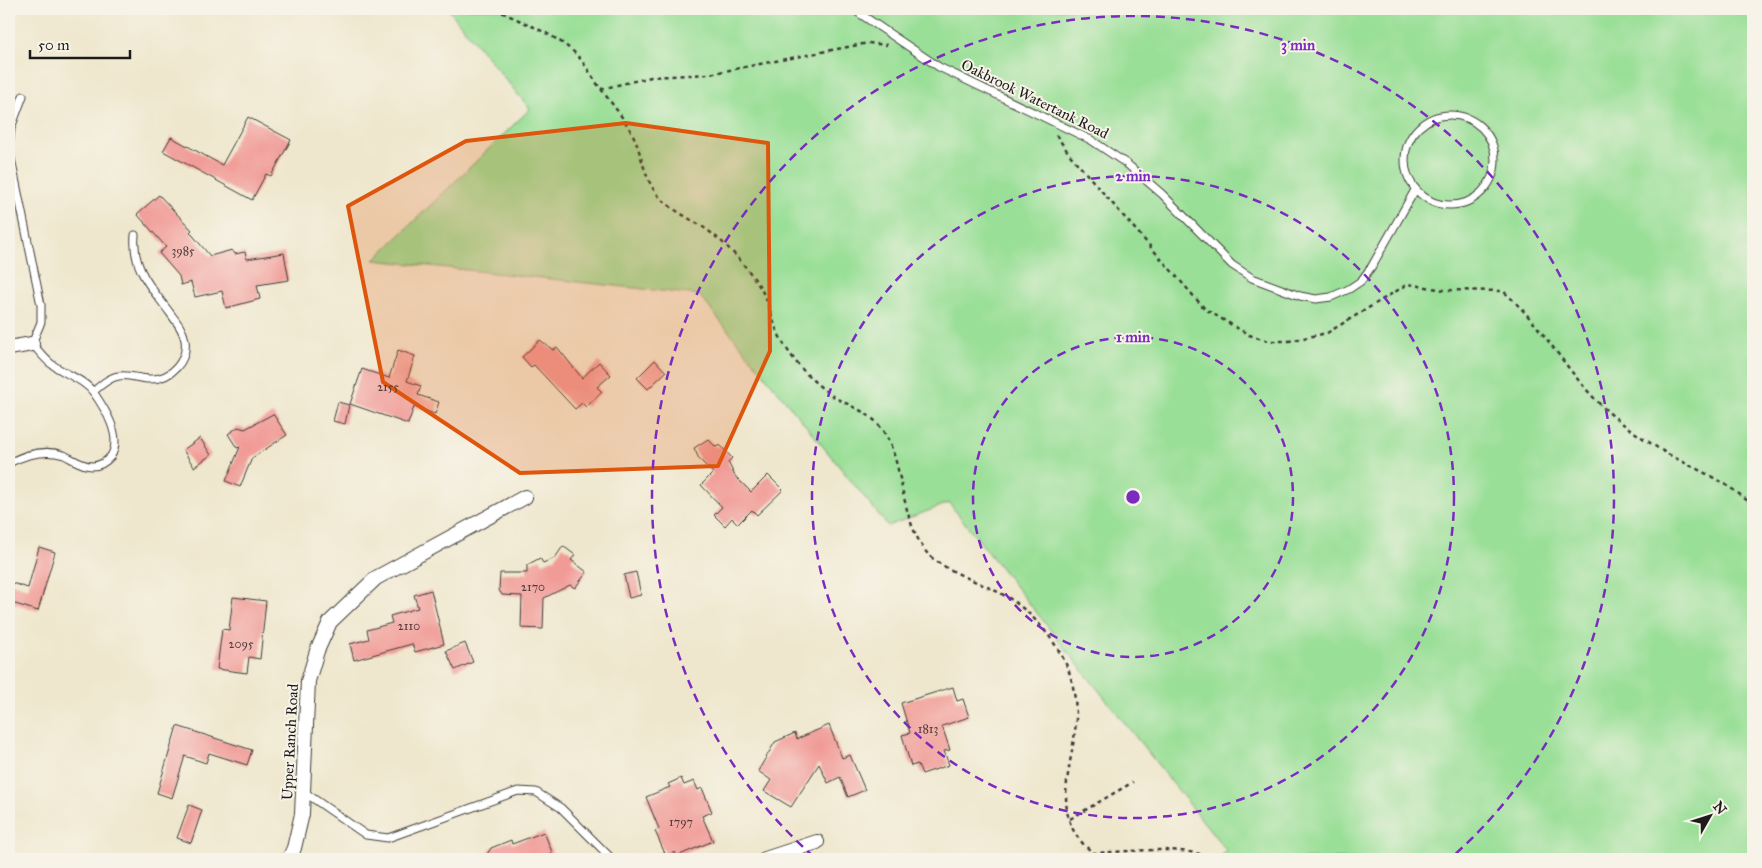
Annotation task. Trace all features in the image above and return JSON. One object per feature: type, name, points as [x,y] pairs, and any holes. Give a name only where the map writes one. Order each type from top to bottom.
[{"type":"street","points":[[9,348],[32,344]]},
{"type":"street","name":"Upper Ranch Road","points":[[289,859],[302,814],[308,681],[317,651],[330,622],[376,578],[525,497]]},
{"type":"street","points":[[765,859],[817,842]]},
{"type":"lane","name":"Oakbrook Watertank Road","points":[[853,9],[939,67],[1091,140],[1127,164],[1162,194],[1232,265],[1252,278],[1300,296],[1316,299],[1330,297],[1349,289],[1360,281],[1372,266],[1415,190]]},
{"type":"lane","points":[[9,463],[22,456],[41,452],[63,455],[81,464],[100,466],[108,460],[116,444],[114,429],[93,392],[84,384],[50,363],[32,344],[41,322],[41,305],[9,148],[11,128],[23,96]]},
{"type":"lane","points":[[1442,116],[1465,117],[1478,124],[1488,135],[1494,149],[1495,164],[1492,179],[1483,192],[1471,201],[1457,206],[1442,206],[1427,200],[1415,190],[1408,178],[1404,163],[1406,148],[1412,135],[1422,124],[1442,116]]},
{"type":"lane","points":[[93,392],[105,381],[118,376],[150,380],[164,378],[177,368],[185,356],[183,333],[137,266],[134,248],[135,235]]},
{"type":"lane","points":[[304,792],[366,835],[388,838],[518,791],[536,792],[561,808],[612,859]]},
{"type":"path","points":[[495,9],[553,37],[582,60],[618,110],[634,138],[655,191],[670,208],[715,235],[739,260],[757,282],[770,303],[780,337],[802,369],[831,394],[862,411],[881,428],[890,447],[903,502],[914,532],[929,556],[1002,594],[1023,608],[1048,635],[1065,662],[1074,688],[1076,720],[1065,782],[1065,806],[1083,845],[1094,853],[1184,851],[1203,854],[1214,859]]},
{"type":"path","points":[[1070,819],[1133,782]]},
{"type":"highlighted area","points":[[626,123],[768,143],[770,351],[718,466],[520,473],[383,382],[348,206],[466,141]]},
{"type":"green space","points":[[448,9],[1753,9],[1753,859],[1220,859],[1226,850],[949,503],[888,526],[699,295],[374,260],[530,109]]},
{"type":"building","points":[[248,117],[291,140],[271,176],[266,174],[252,200],[163,151],[171,137],[222,165]]},
{"type":"building","points":[[159,195],[192,230],[190,232],[210,256],[232,250],[235,254],[245,252],[247,259],[284,253],[289,280],[257,285],[260,299],[226,308],[222,291],[195,297],[191,282],[181,285],[179,276],[159,253],[166,247],[137,214]]},
{"type":"building","points":[[540,340],[553,350],[557,347],[582,378],[599,362],[611,375],[597,387],[602,392],[586,407],[582,403],[575,409],[534,365],[531,367],[522,357]]},
{"type":"building","points":[[398,350],[415,356],[407,381],[421,386],[418,395],[439,402],[435,414],[414,407],[408,424],[350,404],[362,369],[389,378]]},
{"type":"building","points":[[655,360],[666,372],[648,389],[637,378]]},
{"type":"building","points":[[338,402],[349,405],[345,424],[333,421]]},
{"type":"building","points":[[273,414],[287,435],[252,458],[240,487],[226,481],[240,447],[237,448],[228,434],[238,427],[245,429]]},
{"type":"building","points":[[200,438],[211,455],[194,467],[183,450]]},
{"type":"building","points":[[708,439],[716,447],[720,445],[732,458],[728,462],[735,476],[751,492],[768,475],[783,490],[757,515],[752,510],[738,524],[732,518],[725,526],[714,515],[722,507],[701,485],[713,473],[699,459],[694,448]]},
{"type":"building","points":[[563,546],[575,555],[571,560],[587,572],[575,588],[570,585],[544,598],[543,629],[521,628],[522,596],[502,595],[499,590],[500,573],[527,573],[527,565],[540,558],[543,563],[555,558]]},
{"type":"building","points":[[39,547],[55,552],[38,611],[9,602],[9,582],[28,588]]},
{"type":"building","points":[[636,572],[641,595],[629,598],[624,575]]},
{"type":"building","points":[[431,590],[444,644],[415,652],[412,644],[354,660],[350,644],[369,639],[367,630],[392,623],[390,616],[418,608],[414,595]]},
{"type":"building","points":[[233,597],[266,601],[260,659],[249,657],[247,673],[217,669],[222,629],[229,630]]},
{"type":"building","points":[[465,643],[473,662],[455,670],[446,651]]},
{"type":"building","points":[[953,687],[957,701],[963,699],[969,717],[942,726],[950,750],[944,751],[949,765],[922,774],[918,764],[911,766],[902,735],[910,733],[901,703]]},
{"type":"building","points":[[829,725],[842,758],[850,755],[865,790],[848,797],[840,777],[828,783],[819,764],[791,807],[764,791],[771,780],[758,771],[775,742],[795,733],[797,739]]},
{"type":"building","points":[[177,726],[252,750],[247,765],[209,753],[206,763],[185,756],[172,798],[157,793]]},
{"type":"building","points":[[681,778],[684,785],[694,781],[698,790],[702,788],[712,812],[702,816],[713,841],[677,856],[675,852],[666,856],[655,831],[659,829],[646,797],[670,787],[668,784]]},
{"type":"building","points":[[189,805],[202,810],[191,843],[177,838]]},
{"type":"building","points":[[544,832],[552,852],[548,859],[484,859],[491,848],[511,840],[512,844]]}]
